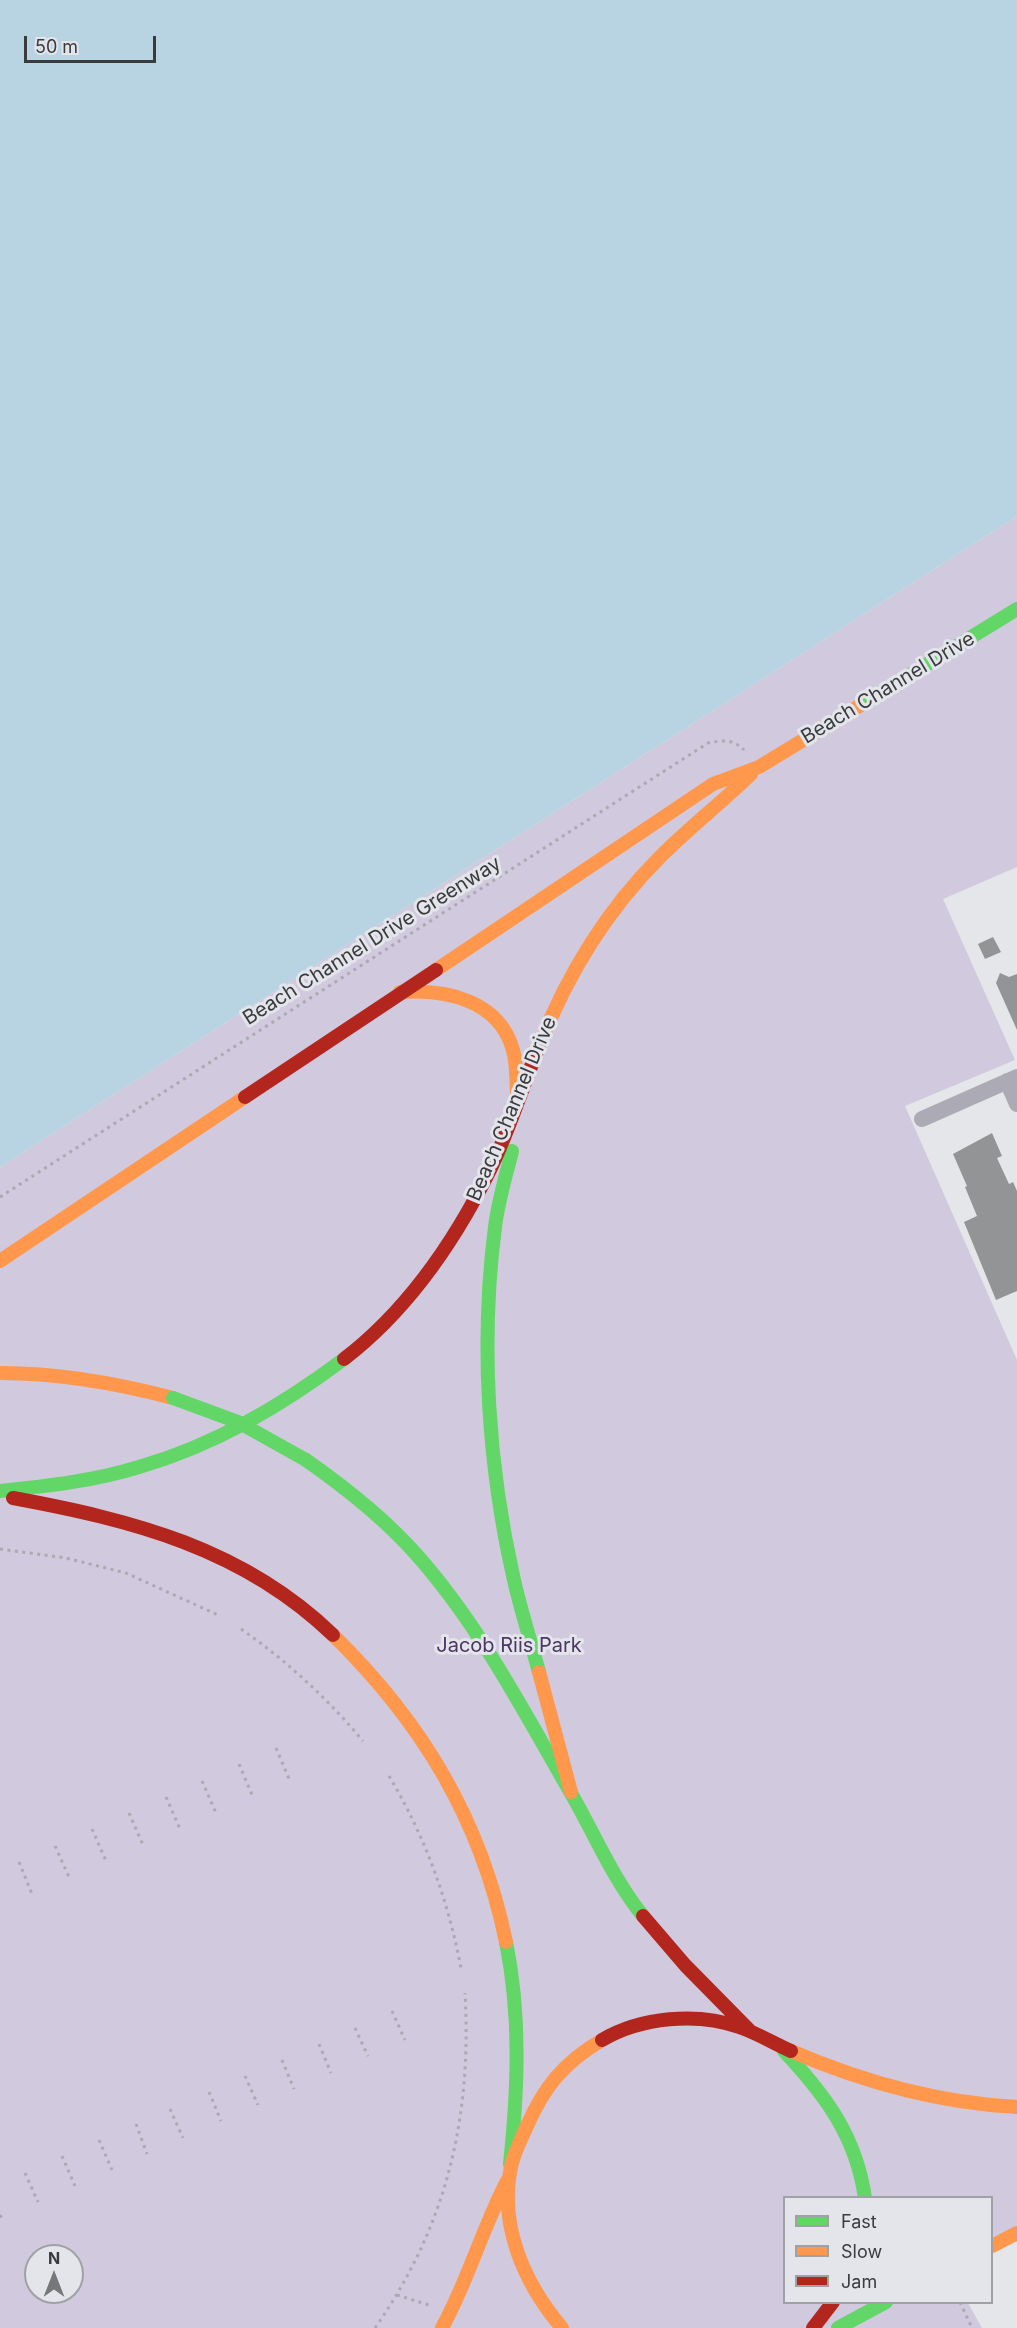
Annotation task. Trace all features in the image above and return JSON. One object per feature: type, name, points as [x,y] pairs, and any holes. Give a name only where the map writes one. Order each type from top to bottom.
[{"type":"main road","name":"Beach Channel Drive","points":[[0,1261],[713,784],[759,767],[1017,609]]},
{"type":"main road","name":"Beach Channel Drive","points":[[0,1491],[58,1484],[116,1473],[166,1458],[240,1427],[320,1379],[386,1322],[450,1244],[491,1168],[564,989],[587,947],[616,905],[671,845],[727,798],[759,767]]},
{"type":"main road","points":[[399,993],[444,991],[469,999],[486,1011],[501,1027],[512,1049],[517,1100],[512,1150],[495,1224],[490,1274],[487,1358],[490,1422],[497,1485],[512,1569],[571,1792]]},
{"type":"main road","points":[[0,1372],[79,1377],[129,1386],[173,1398],[238,1422],[306,1460],[371,1509],[390,1526],[439,1581],[482,1640],[571,1792],[607,1864],[642,1917],[661,1941],[750,2031]]},
{"type":"main road","points":[[0,1496],[84,1511],[134,1523],[183,1540],[232,1563],[277,1591],[317,1623],[364,1667],[401,1709],[438,1763],[467,1819],[486,1867],[506,1936],[518,2037],[510,2170],[510,2214],[519,2262],[534,2292],[562,2328]]},
{"type":"main road","points":[[442,2328],[470,2272],[496,2200],[546,2089],[575,2057],[604,2038],[637,2026],[670,2020],[719,2022],[750,2031],[778,2045],[846,2072],[893,2087],[961,2102],[1017,2107]]},
{"type":"main road","points":[[778,2045],[810,2079],[839,2120],[855,2154],[864,2196]]},
{"type":"main road","points":[[993,2245],[1017,2233]]},
{"type":"main road","points":[[813,2328],[831,2304]]},
{"type":"main road","points":[[838,2328],[882,2304]]},
{"type":"street","points":[[922,1119],[1012,1079],[1017,1104]]},
{"type":"path","name":"Beach Channel Drive Greenway","points":[[0,1197],[708,743],[722,740],[736,743],[759,767]]},
{"type":"path","points":[[0,1549],[66,1558],[126,1573],[218,1615]]},
{"type":"path","points":[[241,1629],[310,1684],[363,1742]]},
{"type":"path","points":[[276,1748],[290,1780]]},
{"type":"path","points":[[239,1764],[253,1797]]},
{"type":"path","points":[[389,1776],[429,1854],[445,1901],[461,1968]]},
{"type":"path","points":[[202,1781],[216,1813]]},
{"type":"path","points":[[166,1797],[180,1829]]},
{"type":"path","points":[[129,1813],[143,1845]]},
{"type":"path","points":[[92,1829],[106,1861]]},
{"type":"path","points":[[55,1846],[69,1877]]},
{"type":"path","points":[[19,1862],[32,1893]]},
{"type":"path","points":[[375,2328],[397,2295],[416,2260],[440,2204],[457,2140],[466,2068],[465,1993]]},
{"type":"path","points":[[392,2012],[405,2040]]},
{"type":"path","points":[[355,2028],[368,2056]]},
{"type":"path","points":[[319,2044],[331,2073]]},
{"type":"path","points":[[282,2060],[294,2089]]},
{"type":"path","points":[[245,2076],[258,2105]]},
{"type":"path","points":[[209,2092],[221,2121]]},
{"type":"path","points":[[170,2109],[183,2138]]},
{"type":"path","points":[[135,2124],[147,2154]]},
{"type":"path","points":[[99,2140],[112,2170]]},
{"type":"path","points":[[62,2156],[75,2186]]},
{"type":"path","points":[[25,2173],[38,2202]]},
{"type":"path","points":[[397,2295],[439,2308]]},
{"type":"path","points":[[961,2304],[972,2328]]},
{"type":"green space","name":"Jacob Riis Park","points":[[1017,516],[1017,867],[943,899],[1015,1060],[905,1106],[1017,1360],[1017,2233],[993,2245],[993,2196],[783,2196],[783,2304],[969,2304],[982,2328],[0,2328],[0,1167]]},
{"type":"water","points":[[0,0],[1017,0],[1017,516],[0,1167]]},
{"type":"building","points":[[993,937],[1001,952],[985,959],[978,944]]},
{"type":"building","points":[[1000,973],[1009,977],[1017,974],[1017,1030],[996,983]]},
{"type":"building","points":[[992,1133],[1002,1156],[997,1158],[1009,1184],[1013,1182],[1017,1191],[1017,1291],[996,1300],[964,1222],[977,1216],[953,1154]]},
{"type":"traffic: fast","points":[[859,706],[1017,609]]},
{"type":"traffic: fast","points":[[512,1151],[496,1217],[490,1271],[489,1404],[505,1537],[539,1672]]},
{"type":"traffic: fast","points":[[0,1491],[88,1479],[122,1472],[167,1458],[221,1436],[296,1393],[344,1359]]},
{"type":"traffic: fast","points":[[173,1398],[238,1422],[306,1460]]},
{"type":"traffic: fast","points":[[306,1460],[391,1528],[416,1554],[461,1610],[518,1701],[613,1872],[643,1916]]},
{"type":"traffic: fast","points":[[506,1942],[514,1997],[517,2053],[510,2164]]},
{"type":"traffic: fast","points":[[784,2051],[813,2084],[837,2118],[854,2155],[865,2196]]},
{"type":"traffic: fast","points":[[838,2328],[882,2304]]},
{"type":"traffic: slow","points":[[436,970],[713,784],[759,767],[859,706]]},
{"type":"traffic: slow","points":[[540,1044],[576,968],[622,899],[671,846],[751,774]]},
{"type":"traffic: slow","points":[[400,992],[452,996],[469,1001],[496,1019],[506,1033],[513,1050],[517,1092]]},
{"type":"traffic: slow","points":[[0,1261],[245,1097]]},
{"type":"traffic: slow","points":[[0,1373],[87,1380],[173,1398]]},
{"type":"traffic: slow","points":[[333,1635],[394,1703],[444,1775],[481,1855],[495,1897],[506,1942]]},
{"type":"traffic: slow","points":[[539,1672],[571,1792]]},
{"type":"traffic: slow","points":[[562,2328],[536,2292],[517,2251],[511,2230],[508,2185],[516,2150],[540,2100],[566,2067],[602,2040]]},
{"type":"traffic: slow","points":[[791,2051],[846,2072],[901,2089],[958,2101],[1017,2107]]},
{"type":"traffic: slow","points":[[442,2328],[460,2292],[507,2181]]},
{"type":"traffic: slow","points":[[993,2245],[1017,2233]]},
{"type":"traffic: jam","points":[[245,1097],[436,970]]},
{"type":"traffic: jam","points":[[344,1359],[389,1318],[409,1296],[446,1247],[477,1195],[498,1153],[540,1044]]},
{"type":"traffic: jam","points":[[13,1498],[101,1516],[143,1528],[224,1559],[262,1580],[298,1605],[333,1635]]},
{"type":"traffic: jam","points":[[643,1916],[685,1965],[750,2031]]},
{"type":"traffic: jam","points":[[602,2040],[617,2032],[651,2022],[669,2019],[705,2019],[746,2029],[791,2051]]},
{"type":"traffic: jam","points":[[813,2328],[831,2304]]}]
